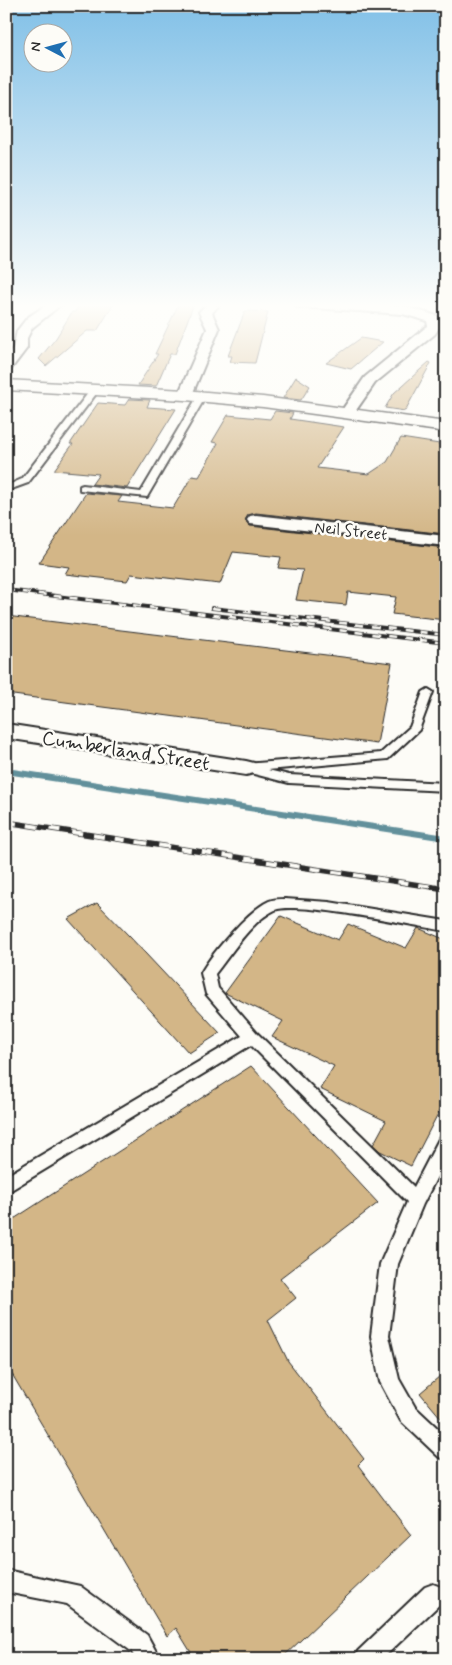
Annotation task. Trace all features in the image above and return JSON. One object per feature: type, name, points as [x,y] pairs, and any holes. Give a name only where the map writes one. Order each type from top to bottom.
[{"type":"main road","points":[[6,385],[202,396],[446,427]]},
{"type":"street","points":[[185,395],[191,381]]},
{"type":"street","points":[[347,413],[370,381]]},
{"type":"street","name":"Neil Street","points":[[256,520],[446,540]]},
{"type":"street","name":"Cumberland Street","points":[[6,731],[246,768]]},
{"type":"lane","points":[[6,488],[25,481],[95,390]]},
{"type":"lane","points":[[83,488],[144,495],[202,396]]},
{"type":"lane","points":[[246,768],[384,756],[415,728],[428,692]]},
{"type":"lane","points":[[246,768],[289,779],[446,787]]},
{"type":"lane","points":[[416,1200],[252,1037],[211,990],[208,974],[258,915],[276,904],[309,905],[446,926]]},
{"type":"lane","points":[[6,1185],[252,1037]]},
{"type":"lane","points":[[446,1142],[416,1200],[389,1264],[380,1336],[390,1382],[408,1414],[446,1450]]},
{"type":"lane","points":[[6,1581],[72,1594],[139,1643],[150,1659]]},
{"type":"lane","points":[[366,1659],[433,1595]]},
{"type":"building","points":[[141,381],[158,381],[156,386],[138,385]]},
{"type":"building","points":[[294,381],[302,381],[310,386],[301,400],[283,398]]},
{"type":"building","points":[[408,381],[421,381],[405,411],[385,408],[394,393]]},
{"type":"building","points":[[129,399],[150,400],[147,407],[176,409],[127,488],[92,484],[99,474],[54,470],[73,444],[70,444],[98,403],[125,405]]},
{"type":"building","points":[[275,411],[293,413],[290,419],[344,427],[317,468],[369,474],[387,462],[401,438],[446,445],[446,534],[256,513],[248,515],[245,520],[250,526],[446,548],[446,567],[441,593],[446,593],[446,620],[392,614],[396,597],[348,592],[346,605],[296,600],[303,570],[278,568],[281,557],[233,552],[220,584],[131,574],[127,581],[65,574],[69,567],[39,563],[86,493],[122,496],[118,502],[173,508],[192,476],[199,477],[218,443],[212,442],[228,415],[270,419]]},
{"type":"building","points":[[6,616],[392,663],[377,744],[6,694]]},
{"type":"building","points":[[97,903],[220,1033],[189,1053],[68,919]]},
{"type":"building","points":[[281,916],[338,940],[348,924],[406,948],[418,928],[446,940],[446,1098],[411,1166],[380,1151],[373,1145],[386,1121],[320,1089],[334,1066],[272,1037],[283,1021],[225,993]]},
{"type":"building","points":[[251,1066],[378,1203],[280,1278],[296,1298],[268,1320],[288,1361],[364,1459],[358,1465],[411,1535],[281,1659],[195,1659],[176,1628],[167,1636],[6,1364],[6,1224]]},
{"type":"building","points":[[446,1371],[446,1424],[420,1393]]},
{"type":"waterway","points":[[6,771],[446,838]]},
{"type":"railway","points":[[6,590],[446,643]]},
{"type":"railway","points":[[212,608],[446,635]]},
{"type":"railway","points":[[6,822],[446,889]]}]
